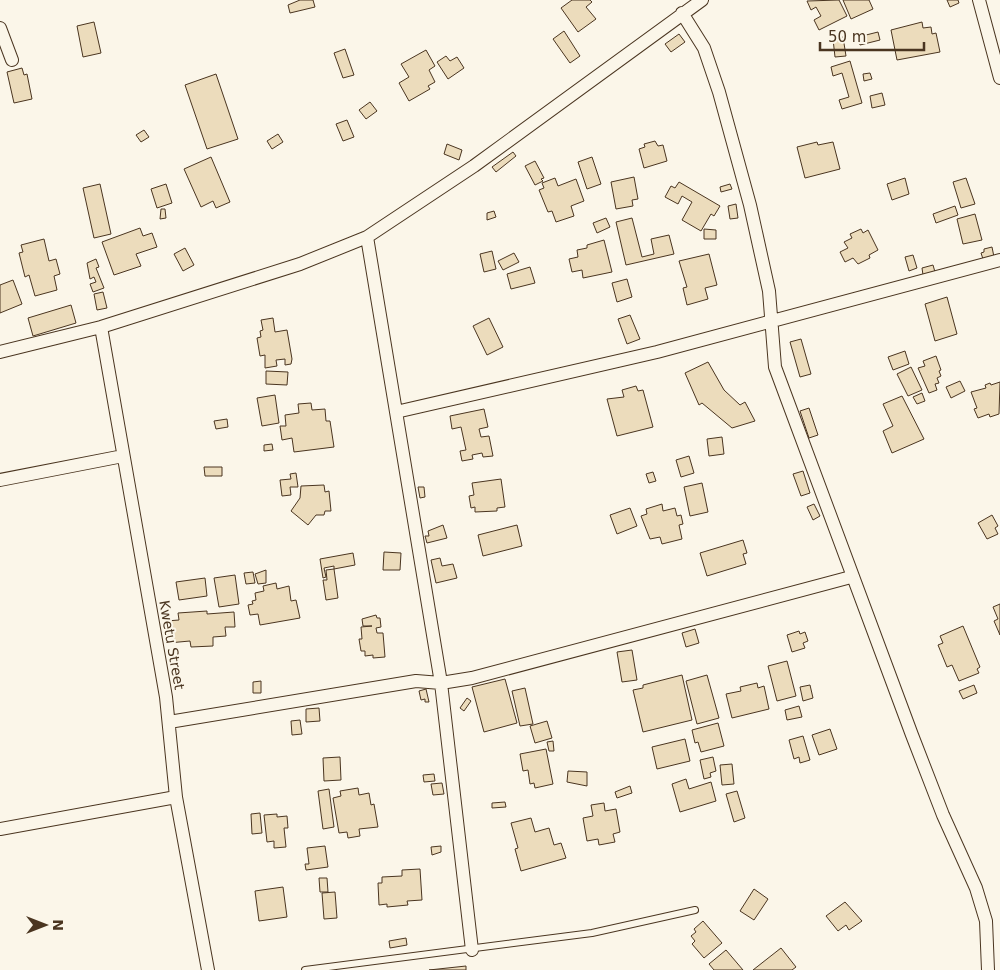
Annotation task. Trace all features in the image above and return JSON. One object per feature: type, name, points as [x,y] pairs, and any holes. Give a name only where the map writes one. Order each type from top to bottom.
[{"type":"street","points":[[0,352],[101,327],[300,264],[367,237],[474,166],[702,0]]},
{"type":"street","points":[[980,0],[1000,78]]},
{"type":"street","points":[[682,13],[704,48],[719,92],[750,205],[769,291],[775,367],[851,577],[943,815],[976,888],[986,921],[988,970]]},
{"type":"street","points":[[0,28],[12,60]]},
{"type":"street","points":[[367,237],[441,683],[472,950]]},
{"type":"street","points":[[396,412],[657,352],[1000,260]]},
{"type":"street","name":"Kwetu Street","points":[[101,327],[169,722],[176,797],[208,970]]},
{"type":"street","points":[[0,480],[123,456]]},
{"type":"street","points":[[169,722],[416,681],[441,683],[472,678],[851,577]]},
{"type":"street","points":[[0,829],[176,797]]},
{"type":"lane","points":[[304,970],[472,950],[592,932],[695,910]]},
{"type":"building","points":[[300,0],[313,0],[315,7],[290,13],[288,5]]},
{"type":"building","points":[[572,0],[590,0],[592,2],[586,7],[596,19],[578,32],[561,8]]},
{"type":"building","points":[[839,0],[847,16],[819,30],[814,20],[821,16],[816,7],[811,10],[807,1]]},
{"type":"building","points":[[843,0],[869,0],[873,9],[851,19]]},
{"type":"building","points":[[947,0],[958,0],[959,3],[950,7]]},
{"type":"building","points":[[94,22],[101,53],[83,57],[77,26]]},
{"type":"building","points":[[922,22],[923,28],[931,27],[932,34],[936,33],[940,52],[897,60],[891,30]]},
{"type":"building","points":[[564,31],[580,56],[570,63],[553,39]]},
{"type":"building","points":[[878,32],[880,40],[860,45],[858,37]]},
{"type":"building","points":[[679,34],[685,42],[671,52],[665,44]]},
{"type":"building","points":[[843,37],[846,56],[835,57],[833,39]]},
{"type":"building","points":[[345,49],[354,75],[343,78],[334,53]]},
{"type":"building","points":[[426,50],[435,66],[429,70],[435,82],[428,86],[430,89],[409,101],[399,83],[409,77],[401,64]]},
{"type":"building","points":[[446,56],[450,61],[457,57],[464,68],[448,79],[437,62]]},
{"type":"building","points":[[850,61],[862,103],[842,109],[839,100],[849,97],[842,73],[833,76],[831,67]]},
{"type":"building","points":[[22,68],[24,75],[27,74],[32,99],[14,103],[7,72]]},
{"type":"building","points":[[870,73],[872,79],[864,81],[863,74]]},
{"type":"building","points":[[216,74],[238,139],[207,149],[185,85]]},
{"type":"building","points":[[882,93],[885,105],[872,108],[870,96]]},
{"type":"building","points":[[370,102],[377,111],[366,119],[359,110]]},
{"type":"building","points":[[347,120],[354,137],[343,141],[336,124]]},
{"type":"building","points":[[144,130],[149,137],[141,142],[136,135]]},
{"type":"building","points":[[278,134],[283,142],[272,149],[267,141]]},
{"type":"building","points":[[655,141],[658,146],[663,145],[667,161],[644,168],[639,149],[645,147],[644,144]]},
{"type":"building","points":[[817,142],[818,145],[833,142],[840,169],[805,178],[797,147]]},
{"type":"building","points":[[447,144],[462,150],[459,160],[444,154]]},
{"type":"building","points":[[513,152],[516,156],[496,172],[492,167]]},
{"type":"building","points":[[211,157],[230,202],[216,208],[213,201],[201,207],[184,169]]},
{"type":"building","points":[[592,157],[601,184],[587,189],[578,162]]},
{"type":"building","points":[[535,161],[544,178],[541,179],[543,181],[535,185],[525,166]]},
{"type":"building","points":[[634,177],[638,199],[632,200],[633,206],[616,209],[611,182]]},
{"type":"building","points":[[555,178],[558,186],[576,179],[584,201],[571,206],[574,216],[556,222],[552,211],[548,212],[539,190],[544,188],[542,183]]},
{"type":"building","points":[[905,178],[909,194],[892,200],[887,184]]},
{"type":"building","points":[[966,178],[975,204],[961,208],[953,182]]},
{"type":"building","points":[[679,182],[720,206],[714,216],[711,214],[701,231],[682,220],[692,202],[682,196],[678,204],[665,197],[671,186],[675,188]]},
{"type":"building","points":[[100,184],[111,234],[94,238],[83,188]]},
{"type":"building","points":[[166,184],[172,203],[157,208],[151,189]]},
{"type":"building","points":[[730,184],[732,189],[721,192],[720,187]]},
{"type":"building","points":[[736,204],[738,218],[730,219],[728,206]]},
{"type":"building","points":[[955,206],[958,215],[936,223],[933,214]]},
{"type":"building","points":[[161,209],[165,209],[166,218],[160,219]]},
{"type":"building","points":[[494,211],[496,217],[487,220],[487,213]]},
{"type":"building","points":[[975,214],[982,240],[963,244],[957,219]]},
{"type":"building","points":[[606,218],[610,227],[597,233],[593,223]]},
{"type":"building","points":[[632,218],[642,257],[654,254],[651,239],[669,235],[674,254],[626,265],[616,222]]},
{"type":"building","points":[[140,228],[143,236],[152,233],[157,247],[136,254],[141,266],[114,275],[102,242]]},
{"type":"building","points":[[704,229],[716,230],[716,239],[704,239]]},
{"type":"building","points":[[861,229],[863,233],[868,230],[878,250],[869,255],[870,258],[858,264],[853,258],[845,262],[840,252],[848,248],[844,242],[852,238],[850,234]]},
{"type":"building","points":[[44,239],[49,261],[56,259],[60,274],[54,276],[57,290],[35,296],[29,275],[25,277],[19,253],[23,252],[21,245]]},
{"type":"building","points":[[604,240],[612,272],[583,278],[582,270],[572,272],[569,259],[578,257],[577,250],[587,248],[587,245]]},
{"type":"building","points":[[992,247],[994,257],[983,259],[981,253],[984,252],[984,249]]},
{"type":"building","points":[[185,248],[194,265],[183,271],[174,254]]},
{"type":"building","points":[[492,251],[496,269],[484,272],[480,254]]},
{"type":"building","points":[[514,253],[519,262],[503,270],[498,261]]},
{"type":"building","points":[[709,254],[717,285],[705,288],[708,299],[687,305],[683,288],[687,287],[679,261]]},
{"type":"building","points":[[913,255],[917,268],[909,271],[905,257]]},
{"type":"building","points":[[96,259],[99,267],[96,268],[104,288],[93,292],[90,284],[96,282],[94,277],[90,279],[87,263]]},
{"type":"building","points":[[933,265],[935,272],[923,275],[922,268]]},
{"type":"building","points":[[530,267],[535,283],[511,289],[507,274]]},
{"type":"building","points":[[627,279],[632,297],[617,302],[612,283]]},
{"type":"building","points":[[13,280],[22,304],[0,313],[0,285]]},
{"type":"building","points":[[103,292],[107,308],[97,310],[94,294]]},
{"type":"building","points":[[947,297],[957,334],[935,341],[925,304]]},
{"type":"building","points":[[71,305],[76,323],[33,336],[28,318]]},
{"type":"building","points":[[630,315],[640,339],[627,344],[618,319]]},
{"type":"building","points":[[273,318],[275,332],[287,330],[292,359],[291,364],[285,365],[285,359],[276,360],[277,366],[265,368],[265,355],[260,356],[257,338],[261,337],[260,331],[263,330],[261,320]]},
{"type":"building","points":[[489,318],[503,347],[487,355],[473,326]]},
{"type":"building","points":[[801,339],[811,374],[800,377],[790,342]]},
{"type":"building","points":[[905,351],[909,364],[893,370],[888,357]]},
{"type":"building","points":[[936,356],[941,376],[937,378],[939,383],[935,384],[937,390],[929,393],[918,368],[925,366],[923,361]]},
{"type":"building","points":[[708,362],[724,390],[740,405],[745,402],[755,421],[732,428],[702,403],[699,405],[685,373]]},
{"type":"building","points":[[911,367],[922,390],[908,396],[897,374]]},
{"type":"building","points":[[266,371],[288,372],[287,385],[266,384]]},
{"type":"building","points":[[960,381],[965,391],[951,398],[946,387]]},
{"type":"building","points":[[1000,382],[999,414],[990,417],[989,414],[978,418],[974,409],[977,408],[971,392],[986,388],[985,385],[990,383],[991,385]]},
{"type":"building","points":[[636,386],[638,391],[643,390],[653,427],[617,436],[607,399],[624,397],[622,390]]},
{"type":"building","points":[[922,393],[925,401],[917,404],[913,397]]},
{"type":"building","points":[[275,395],[279,423],[262,426],[257,398]]},
{"type":"building","points":[[902,396],[924,439],[892,453],[883,431],[893,426],[883,404]]},
{"type":"building","points":[[311,403],[312,410],[325,409],[326,421],[330,421],[334,447],[294,452],[292,438],[282,440],[280,426],[286,426],[285,415],[299,413],[298,404]]},
{"type":"building","points":[[809,408],[818,435],[809,438],[800,411]]},
{"type":"building","points":[[484,409],[488,427],[479,429],[481,437],[489,436],[493,456],[483,457],[482,453],[472,455],[473,459],[462,461],[460,451],[466,450],[461,427],[452,429],[450,416]]},
{"type":"building","points":[[227,419],[228,427],[216,429],[214,421]]},
{"type":"building","points":[[722,437],[724,454],[709,456],[707,439]]},
{"type":"building","points":[[272,444],[273,450],[264,451],[264,445]]},
{"type":"building","points":[[689,456],[694,473],[681,477],[676,460]]},
{"type":"building","points":[[204,467],[222,467],[222,476],[205,476]]},
{"type":"building","points":[[803,471],[810,493],[801,496],[793,474]]},
{"type":"building","points":[[653,472],[656,481],[649,483],[646,474]]},
{"type":"building","points":[[296,473],[298,487],[290,487],[291,495],[282,496],[280,480],[291,479],[290,474]]},
{"type":"building","points":[[501,479],[505,507],[497,508],[497,511],[475,512],[475,507],[471,508],[469,496],[474,495],[472,483]]},
{"type":"building","points":[[702,483],[708,512],[690,516],[684,487]]},
{"type":"building","points":[[324,485],[325,492],[329,491],[331,511],[325,511],[324,515],[316,515],[308,525],[291,511],[300,498],[301,486]]},
{"type":"building","points":[[418,487],[424,487],[425,497],[420,498]]},
{"type":"building","points":[[662,504],[663,511],[675,508],[677,516],[681,515],[683,524],[679,525],[682,539],[662,544],[660,537],[650,539],[641,516],[647,514],[646,509]]},
{"type":"building","points":[[814,504],[820,516],[813,520],[807,507]]},
{"type":"building","points":[[630,508],[637,526],[617,534],[610,515]]},
{"type":"building","points":[[992,515],[998,526],[995,528],[998,534],[987,539],[978,523]]},
{"type":"building","points":[[443,525],[447,538],[427,543],[425,536],[429,536],[428,531]]},
{"type":"building","points":[[517,525],[522,546],[483,556],[478,535]]},
{"type":"building","points":[[743,540],[747,553],[743,554],[746,564],[707,576],[700,553]]},
{"type":"building","points":[[384,552],[401,553],[400,570],[383,570]]},
{"type":"building","points":[[353,553],[355,565],[334,569],[334,566],[324,568],[326,577],[323,578],[320,559]]},
{"type":"building","points":[[440,558],[442,566],[453,564],[457,578],[436,583],[431,560]]},
{"type":"building","points":[[334,569],[338,598],[326,600],[323,580],[327,580],[326,570]]},
{"type":"building","points":[[266,570],[266,583],[258,584],[255,574]]},
{"type":"building","points":[[253,572],[255,583],[246,584],[244,573]]},
{"type":"building","points":[[235,575],[239,604],[219,607],[214,578]]},
{"type":"building","points":[[205,578],[207,596],[179,600],[176,582]]},
{"type":"building","points":[[276,583],[277,589],[289,586],[291,601],[296,600],[300,618],[260,625],[258,614],[250,615],[248,605],[253,604],[252,601],[256,600],[255,593],[264,591],[263,586]]},
{"type":"building","points":[[1000,604],[1000,635],[994,621],[998,619],[993,607]]},
{"type":"building","points":[[207,611],[207,614],[234,612],[235,627],[225,627],[226,636],[213,637],[213,646],[191,647],[190,641],[168,643],[166,621],[179,620],[178,613]]},
{"type":"building","points":[[376,615],[377,618],[380,618],[381,627],[376,628],[377,633],[383,633],[385,657],[373,658],[373,655],[365,656],[365,651],[361,651],[359,639],[362,639],[361,627],[372,626],[363,626],[362,619]]},
{"type":"building","points":[[963,626],[980,667],[977,669],[979,673],[959,681],[952,665],[947,667],[938,645],[943,643],[940,636]]},
{"type":"building","points":[[695,629],[699,643],[686,647],[682,633]]},
{"type":"building","points":[[799,631],[800,634],[805,632],[808,641],[803,643],[805,648],[792,652],[787,635]]},
{"type":"building","points":[[632,650],[637,680],[622,682],[617,652]]},
{"type":"building","points":[[787,661],[796,696],[777,701],[768,666]]},
{"type":"building","points":[[682,675],[692,720],[643,732],[633,690],[643,688],[643,685]]},
{"type":"building","points":[[707,675],[719,718],[697,724],[686,681]]},
{"type":"building","points":[[505,679],[517,723],[484,732],[472,687]]},
{"type":"building","points":[[261,681],[261,693],[253,693],[253,682]]},
{"type":"building","points":[[757,683],[758,688],[764,686],[769,709],[732,718],[726,694],[741,691],[740,687]]},
{"type":"building","points":[[810,685],[813,698],[803,701],[800,687]]},
{"type":"building","points":[[974,685],[977,693],[963,699],[959,691]]},
{"type":"building","points":[[525,688],[533,724],[520,726],[512,691]]},
{"type":"building","points":[[426,689],[429,702],[425,702],[425,699],[421,700],[419,691]]},
{"type":"building","points":[[467,698],[471,701],[464,711],[460,708]]},
{"type":"building","points":[[799,706],[802,717],[787,720],[785,710]]},
{"type":"building","points":[[319,708],[320,721],[306,722],[306,709]]},
{"type":"building","points":[[300,720],[302,734],[292,735],[291,721]]},
{"type":"building","points":[[547,721],[552,738],[535,743],[530,726]]},
{"type":"building","points":[[718,723],[724,746],[701,752],[698,742],[695,743],[692,730]]},
{"type":"building","points":[[830,729],[837,749],[819,755],[812,735]]},
{"type":"building","points":[[803,736],[810,760],[800,763],[799,757],[794,759],[789,740]]},
{"type":"building","points":[[685,739],[690,761],[657,769],[652,747]]},
{"type":"building","points":[[553,741],[554,751],[549,751],[547,742]]},
{"type":"building","points":[[546,749],[553,784],[535,788],[534,783],[530,784],[528,770],[523,771],[520,754]]},
{"type":"building","points":[[340,757],[341,780],[324,781],[323,758]]},
{"type":"building","points":[[713,757],[716,771],[710,773],[711,777],[704,779],[700,760]]},
{"type":"building","points":[[732,764],[734,784],[722,785],[720,765]]},
{"type":"building","points":[[568,771],[587,772],[587,786],[567,782]]},
{"type":"building","points":[[434,774],[435,781],[424,782],[423,775]]},
{"type":"building","points":[[686,779],[689,789],[711,782],[716,801],[680,812],[672,784]]},
{"type":"building","points":[[442,783],[444,794],[433,795],[431,784]]},
{"type":"building","points":[[630,786],[632,793],[617,798],[615,792]]},
{"type":"building","points":[[358,788],[359,795],[369,793],[371,805],[374,804],[378,827],[359,829],[360,836],[348,838],[347,832],[339,833],[333,798],[341,796],[340,791]]},
{"type":"building","points":[[329,789],[334,827],[323,829],[318,791]]},
{"type":"building","points":[[737,791],[745,818],[734,822],[726,794]]},
{"type":"building","points":[[505,802],[506,807],[492,808],[492,803]]},
{"type":"building","points":[[604,803],[605,811],[616,809],[620,832],[613,834],[615,842],[599,845],[598,839],[587,841],[583,818],[593,816],[591,805]]},
{"type":"building","points":[[260,813],[262,833],[252,834],[251,814]]},
{"type":"building","points":[[277,814],[277,817],[287,816],[288,828],[284,828],[286,847],[274,848],[274,841],[267,842],[264,815]]},
{"type":"building","points":[[531,818],[535,832],[549,828],[554,845],[561,843],[566,858],[521,871],[515,849],[518,848],[511,823]]},
{"type":"building","points":[[325,846],[328,867],[306,870],[305,864],[309,864],[307,848]]},
{"type":"building","points":[[441,846],[441,852],[432,855],[431,847]]},
{"type":"building","points":[[420,869],[422,900],[407,901],[408,905],[387,907],[387,904],[379,905],[378,883],[382,883],[382,877],[402,876],[402,870]]},
{"type":"building","points":[[319,878],[327,878],[328,892],[320,892]]},
{"type":"building","points":[[283,887],[287,917],[259,921],[255,891]]},
{"type":"building","points":[[754,889],[768,899],[754,920],[740,911]]},
{"type":"building","points":[[335,892],[337,918],[324,919],[322,893]]},
{"type":"building","points":[[845,902],[862,921],[849,930],[846,925],[838,931],[826,916]]},
{"type":"building","points":[[703,921],[722,943],[704,958],[692,944],[695,941],[691,936],[696,932],[694,929]]},
{"type":"building","points":[[406,938],[407,945],[390,948],[389,941]]},
{"type":"building","points":[[781,948],[796,967],[792,970],[753,970]]},
{"type":"building","points":[[726,950],[743,970],[714,970],[709,964]]},
{"type":"building","points":[[466,966],[466,970],[429,970]]}]
